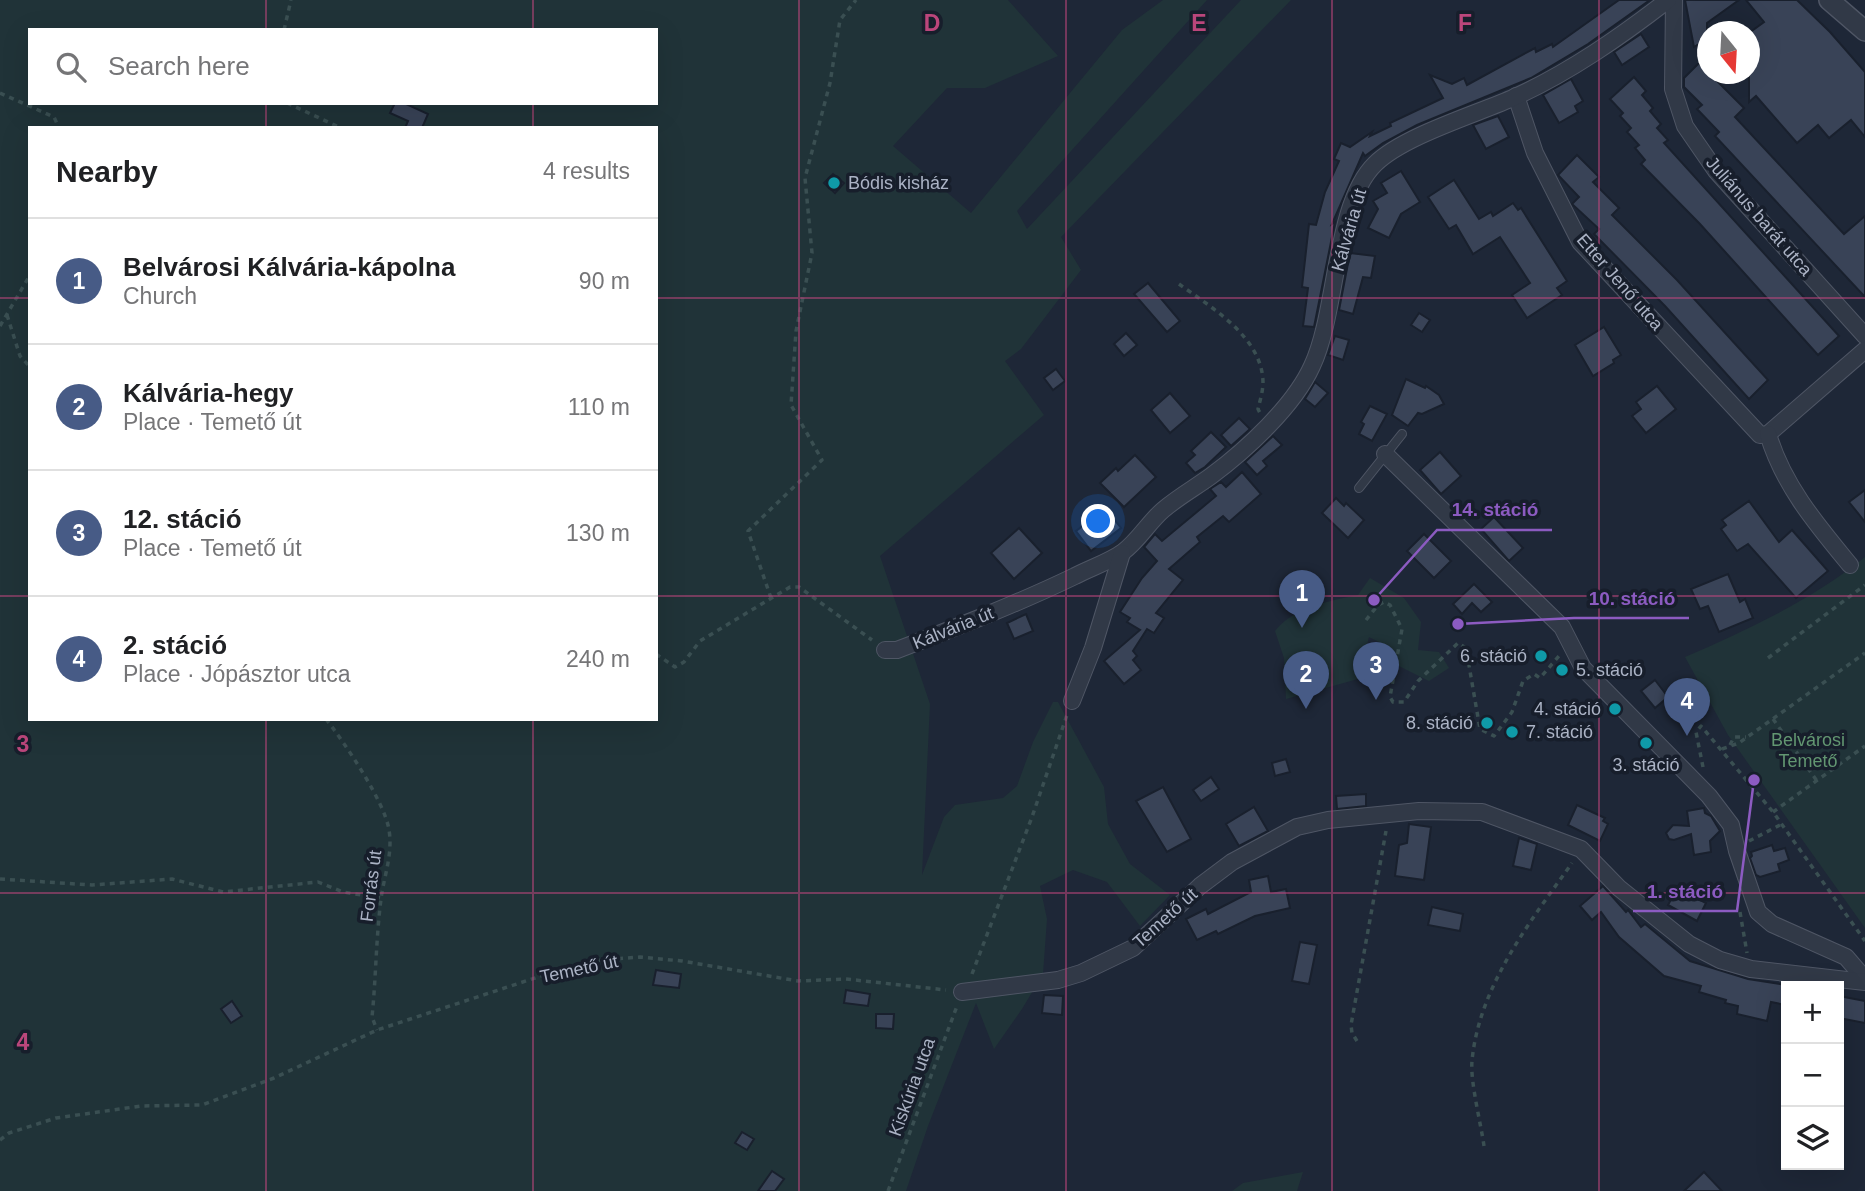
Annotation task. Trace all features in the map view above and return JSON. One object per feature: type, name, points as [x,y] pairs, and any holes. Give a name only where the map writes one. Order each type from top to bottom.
[{"type":"street","name":"Kálvária út","points":[[891,650],[1025,600],[1122,552],[1163,510],[1214,474],[1267,425],[1289,401],[1312,367],[1324,331],[1348,217],[1366,173],[1387,154],[1516,96],[1613,42],[1668,0]]},
{"type":"street","name":"Juliánus barát utca","points":[[1674,0],[1674,89],[1685,126],[1716,171],[1865,336]]},
{"type":"street","points":[[1829,0],[1845,8],[1865,31]]},
{"type":"street","name":"Etter Jenő utca","points":[[1516,96],[1535,153],[1580,242],[1760,435],[1768,434]]},
{"type":"street","points":[[1850,565],[1810,517],[1783,474],[1775,459],[1768,434],[1865,349]]},
{"type":"street","points":[[1385,454],[1562,627],[1583,668],[1709,796],[1731,825],[1758,912],[1772,923],[1846,957],[1865,980]]},
{"type":"street","name":"Kálvária út","points":[[1072,701],[1093,648],[1122,552]]},
{"type":"street","name":"Temető út","points":[[962,992],[1058,981],[1082,973],[1133,948],[1200,886],[1232,862],[1297,827],[1328,820],[1419,811],[1482,812],[1581,849],[1619,888],[1689,944],[1708,955],[1751,969],[1865,980]]},
{"type":"lane","points":[[1359,488],[1402,434]]},
{"type":"path","points":[[284,28],[291,0]]},
{"type":"path","points":[[771,598],[748,531],[821,460],[791,405],[796,331],[812,253],[805,178],[830,83],[839,20],[856,0]]},
{"type":"path","points":[[0,93],[54,117],[58,126]]},
{"type":"path","points":[[290,105],[337,126]]},
{"type":"path","points":[[0,326],[28,278]]},
{"type":"path","points":[[1180,284],[1219,313],[1252,348],[1263,374],[1264,387],[1258,410],[1267,425]]},
{"type":"path","points":[[6,315],[20,356],[28,365]]},
{"type":"path","points":[[1768,658],[1865,585]]},
{"type":"path","points":[[658,655],[675,667],[684,662],[700,641],[790,587],[799,587],[891,650]]},
{"type":"path","points":[[1366,620],[1384,601],[1390,605],[1402,629],[1390,697],[1393,702],[1404,702],[1419,681],[1458,643],[1466,648],[1480,729],[1494,736],[1512,712],[1523,681],[1534,674],[1540,678],[1570,644]]},
{"type":"path","points":[[1721,750],[1747,737],[1865,653]]},
{"type":"path","name":"Kiskúria utca","points":[[888,1191],[962,992],[975,969],[1072,701]]},
{"type":"path","points":[[1773,719],[1817,781]]},
{"type":"path","name":"Forrás út","points":[[328,721],[379,803],[389,827],[391,844],[381,898],[372,1017],[377,1030]]},
{"type":"path","points":[[1706,779],[1696,732],[1701,726],[1773,813],[1865,941]]},
{"type":"path","points":[[1773,813],[1865,746]]},
{"type":"path","points":[[1357,1041],[1351,1025],[1389,814]]},
{"type":"path","points":[[1484,1146],[1472,1063],[1485,1006],[1522,933],[1581,849]]},
{"type":"path","points":[[0,879],[92,885],[172,879],[223,892],[318,881],[343,892],[381,898]]},
{"type":"path","name":"Temető út","points":[[0,1140],[9,1133],[56,1118],[141,1106],[202,1105],[274,1078],[377,1030],[541,976],[600,960],[640,957],[682,961],[798,981],[846,979],[962,992]]},
{"type":"green space","points":[[0,0],[1008,0],[1058,56],[985,88],[947,88],[893,146],[971,213],[1122,30],[1163,0],[1207,0],[1017,211],[1027,229],[1241,0],[1291,0],[1061,237],[1081,270],[1021,349],[1005,361],[1044,415],[880,556],[930,704],[922,875],[944,817],[955,805],[1003,798],[1017,786],[1033,742],[1053,702],[1058,702],[1104,787],[1108,824],[1130,864],[1170,895],[1140,926],[1107,882],[1073,870],[1040,886],[1047,919],[1043,974],[994,1049],[976,1003],[906,1191],[0,1191]]},
{"type":"green space","name":"Belvárosi Temető","points":[[1865,557],[1865,928],[1728,735],[1685,657],[1755,625],[1801,600],[1845,573]]},
{"type":"green space","points":[[1370,578],[1404,598],[1421,622],[1418,650],[1439,652],[1449,668],[1429,681],[1389,661],[1391,648],[1369,637],[1358,679],[1286,699],[1284,658],[1275,631],[1302,611],[1358,595]]},
{"type":"green space","points":[[1303,1172],[1297,1191],[1232,1191],[1243,1183]]},
{"type":"building","points":[[1619,0],[1650,0],[1588,44],[1531,78],[1417,125],[1365,156],[1363,153],[1332,224],[1335,222],[1314,327],[1303,326],[1308,288],[1302,287],[1309,224],[1316,225],[1325,192],[1339,161],[1334,159],[1341,143],[1350,147],[1372,132],[1370,136],[1391,126],[1390,123],[1443,98],[1430,75],[1452,84],[1464,78],[1467,85],[1535,48],[1536,52],[1552,44],[1553,47]]},
{"type":"building","points":[[1685,0],[1739,0],[1710,21],[1697,21],[1697,45],[1694,47]]},
{"type":"building","points":[[1746,0],[1797,0],[1830,32],[1865,72],[1865,137],[1851,120],[1829,138],[1818,125],[1797,143],[1756,96],[1749,102],[1749,84],[1760,84],[1760,25],[1764,22]]},
{"type":"building","points":[[1641,34],[1649,47],[1622,65],[1614,52]]},
{"type":"building","points":[[1697,65],[1697,84],[1720,84],[1744,108],[1735,117],[1844,234],[1865,216],[1865,297],[1715,136],[1719,132],[1697,109],[1702,105],[1684,87],[1684,78]]},
{"type":"building","points":[[1634,77],[1646,91],[1642,95],[1661,124],[1657,128],[1668,140],[1664,143],[1839,336],[1818,355],[1700,224],[1641,164],[1645,160],[1635,148],[1639,145],[1627,132],[1631,128],[1620,116],[1623,113],[1610,99]]},
{"type":"building","points":[[1571,79],[1583,101],[1575,106],[1578,112],[1559,123],[1543,95]]},
{"type":"building","points":[[394,105],[408,105],[428,114],[423,126],[406,126],[408,121],[390,113]]},
{"type":"building","points":[[1498,116],[1509,137],[1486,149],[1473,125]]},
{"type":"building","points":[[1577,155],[1599,177],[1593,182],[1619,208],[1612,215],[1677,280],[1768,380],[1749,399],[1665,306],[1594,234],[1599,229],[1572,204],[1579,197],[1558,175]]},
{"type":"building","points":[[1401,171],[1420,202],[1401,214],[1389,238],[1368,228],[1378,209],[1373,201],[1387,193],[1381,183]]},
{"type":"building","name":"Bódis kisház","points":[[833,174],[844,183],[835,193],[824,183]]},
{"type":"building","points":[[1454,180],[1479,219],[1491,212],[1493,216],[1513,203],[1518,210],[1521,208],[1567,281],[1557,288],[1562,295],[1527,318],[1512,295],[1530,283],[1500,237],[1473,254],[1456,225],[1449,229],[1428,197]]},
{"type":"building","points":[[1350,253],[1375,256],[1371,278],[1363,277],[1353,314],[1339,310]]},
{"type":"building","points":[[1148,283],[1180,321],[1167,332],[1134,294]]},
{"type":"building","points":[[1419,313],[1430,320],[1422,332],[1411,325]]},
{"type":"building","points":[[1604,327],[1621,355],[1613,360],[1614,363],[1593,376],[1575,345]]},
{"type":"building","points":[[1126,333],[1137,345],[1124,356],[1114,344]]},
{"type":"building","points":[[1335,336],[1349,340],[1343,360],[1328,355]]},
{"type":"building","points":[[1056,369],[1065,381],[1053,390],[1044,378]]},
{"type":"building","points":[[1406,379],[1425,388],[1426,386],[1439,395],[1444,404],[1422,414],[1418,413],[1408,426],[1392,415]]},
{"type":"building","points":[[1315,382],[1328,393],[1315,407],[1305,399]]},
{"type":"building","points":[[1657,386],[1676,409],[1646,433],[1632,416],[1641,409],[1636,402]]},
{"type":"building","points":[[1170,393],[1190,416],[1170,433],[1151,410]]},
{"type":"building","points":[[1370,406],[1387,414],[1372,441],[1359,434],[1364,424],[1361,422]]},
{"type":"building","points":[[1239,418],[1250,429],[1231,446],[1221,435]]},
{"type":"building","points":[[1211,432],[1226,447],[1195,473],[1186,463],[1195,455],[1191,451]]},
{"type":"building","points":[[1273,436],[1282,445],[1263,461],[1267,466],[1257,475],[1245,462]]},
{"type":"building","points":[[1440,452],[1461,476],[1441,494],[1420,470]]},
{"type":"building","points":[[1135,455],[1156,477],[1124,507],[1100,483]]},
{"type":"building","points":[[1242,472],[1261,494],[1229,522],[1223,516],[1197,537],[1200,542],[1169,569],[1183,580],[1156,613],[1164,618],[1154,633],[1147,629],[1133,651],[1137,656],[1133,660],[1141,670],[1124,684],[1104,661],[1140,630],[1127,622],[1130,618],[1120,612],[1142,578],[1157,561],[1144,547],[1155,534],[1162,541],[1216,496],[1210,489],[1221,482],[1226,487]]},
{"type":"building","points":[[1865,490],[1865,522],[1849,502]]},
{"type":"building","points":[[1336,498],[1344,506],[1346,503],[1364,520],[1348,538],[1322,513]]},
{"type":"building","points":[[1749,501],[1779,542],[1792,530],[1828,571],[1796,598],[1748,544],[1737,551],[1721,529],[1726,525],[1722,520]]},
{"type":"building","points":[[1106,509],[1121,528],[1091,551],[1076,531]]},
{"type":"building","points":[[1494,517],[1523,548],[1509,561],[1481,529]]},
{"type":"building","points":[[1019,528],[1042,553],[1014,579],[991,553]]},
{"type":"building","points":[[1424,534],[1451,561],[1434,578],[1407,551]]},
{"type":"building","points":[[1728,574],[1740,602],[1745,599],[1753,618],[1719,632],[1708,606],[1700,609],[1691,589]]},
{"type":"building","points":[[1474,584],[1492,602],[1481,612],[1472,603],[1462,614],[1453,604]]},
{"type":"building","points":[[1026,614],[1033,631],[1014,639],[1007,623]]},
{"type":"building","points":[[1655,680],[1668,697],[1655,708],[1641,691]]},
{"type":"building","points":[[1286,759],[1290,772],[1275,776],[1272,763]]},
{"type":"building","points":[[1211,777],[1219,789],[1201,801],[1193,790]]},
{"type":"building","points":[[1163,787],[1191,839],[1167,852],[1136,801]]},
{"type":"building","points":[[1366,794],[1366,806],[1337,809],[1336,796]]},
{"type":"building","points":[[1577,805],[1605,818],[1603,821],[1608,824],[1600,841],[1568,825]]},
{"type":"building","points":[[1254,807],[1268,831],[1239,846],[1226,824]]},
{"type":"building","points":[[1704,808],[1720,831],[1710,841],[1711,852],[1694,855],[1691,834],[1674,840],[1669,839],[1666,833],[1673,825],[1689,826],[1687,811]]},
{"type":"building","points":[[1409,824],[1431,827],[1424,880],[1395,876],[1399,845],[1407,843]]},
{"type":"building","points":[[1519,838],[1537,844],[1531,870],[1513,866]]},
{"type":"building","points":[[1772,845],[1774,851],[1785,848],[1789,860],[1778,864],[1780,871],[1760,877],[1756,875],[1750,858],[1751,852]]},
{"type":"building","points":[[1268,876],[1271,892],[1286,889],[1290,908],[1255,916],[1218,934],[1216,931],[1197,940],[1186,919],[1206,909],[1208,914],[1251,892],[1249,880]]},
{"type":"building","points":[[1603,886],[1641,927],[1645,924],[1690,961],[1748,979],[1781,984],[1781,1004],[1771,1002],[1767,1021],[1737,1014],[1738,1006],[1699,992],[1701,986],[1664,976],[1619,937],[1601,912],[1592,920],[1580,906]]},
{"type":"building","points":[[1677,888],[1706,903],[1697,921],[1668,905]]},
{"type":"building","points":[[1432,907],[1463,914],[1460,931],[1428,925]]},
{"type":"building","points":[[1300,942],[1317,945],[1309,984],[1292,981]]},
{"type":"building","points":[[656,970],[681,974],[679,988],[653,985]]},
{"type":"building","points":[[846,990],[870,994],[868,1006],[844,1003]]},
{"type":"building","points":[[1044,995],[1063,996],[1062,1015],[1042,1013]]},
{"type":"building","points":[[1844,997],[1865,1001],[1865,1023],[1844,1019]]},
{"type":"building","points":[[232,1001],[242,1016],[231,1023],[221,1009]]},
{"type":"building","points":[[876,1014],[894,1014],[893,1029],[876,1028]]},
{"type":"building","points":[[742,1132],[754,1139],[747,1150],[735,1143]]},
{"type":"building","points":[[772,1171],[784,1179],[775,1191],[758,1191]]},
{"type":"building","points":[[1704,1172],[1722,1191],[1684,1191]]},
{"type":"place","name":"Bódis kisház","points":[[834,183]]},
{"type":"place","name":"14. stáció","points":[[1374,600]]},
{"type":"place","name":"10. stáció","points":[[1458,624]]},
{"type":"place","name":"Belvárosi Kálvária-kápolna","points":[[1302,628]]},
{"type":"place","name":"6. stáció","points":[[1541,656]]},
{"type":"place","name":"5. stáció","points":[[1562,670]]},
{"type":"place","name":"12. stáció","points":[[1376,700]]},
{"type":"place","name":"Kálvária-hegy","points":[[1306,709]]},
{"type":"place","name":"4. stáció","points":[[1615,709]]},
{"type":"place","name":"8. stáció","points":[[1487,723]]},
{"type":"place","name":"7. stáció","points":[[1512,732]]},
{"type":"place","name":"2. stáció","points":[[1687,736]]},
{"type":"place","name":"3. stáció","points":[[1646,743]]},
{"type":"place","name":"1. stáció","points":[[1754,780]]}]
